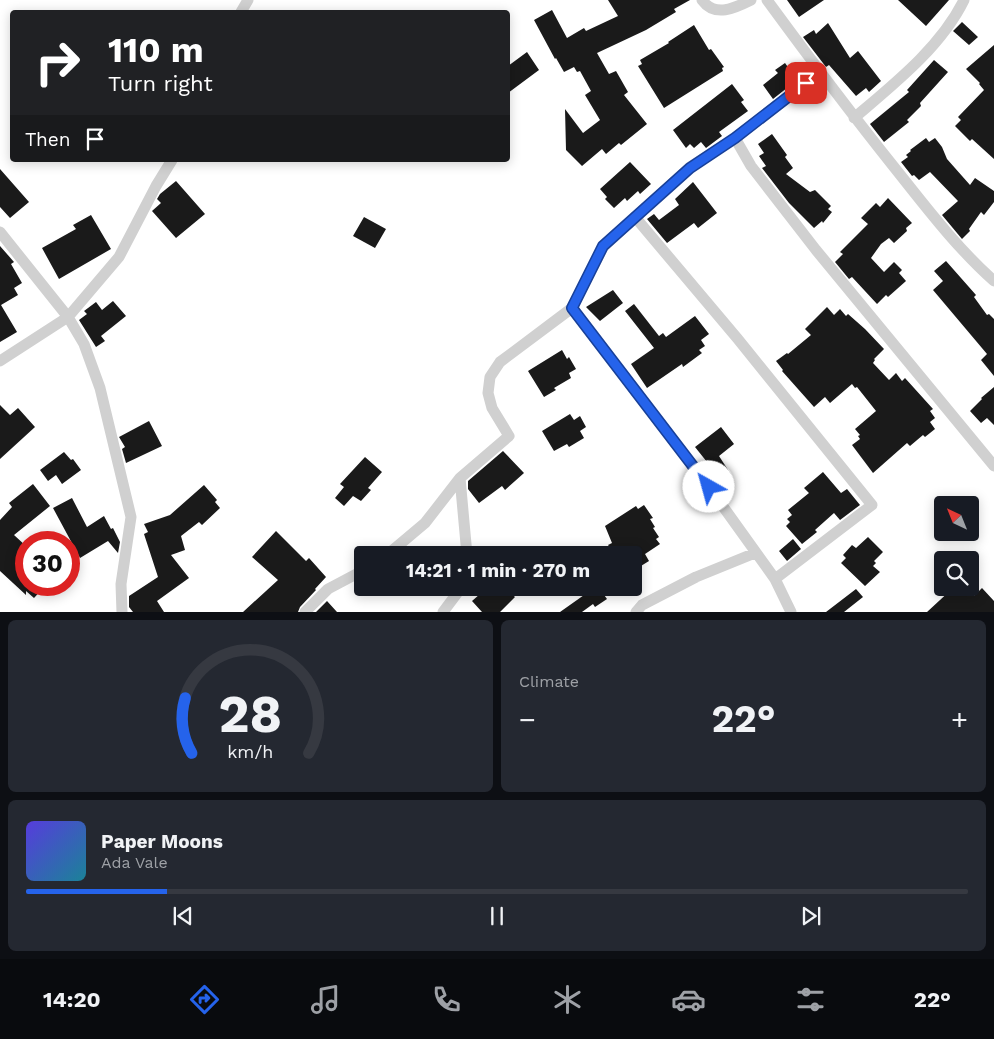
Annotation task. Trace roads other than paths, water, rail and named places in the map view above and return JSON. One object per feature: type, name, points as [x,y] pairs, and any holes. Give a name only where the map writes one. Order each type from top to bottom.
[{"type":"street","points":[[702,0],[714,10],[737,7],[751,0]]},
{"type":"street","points":[[767,0],[854,118],[928,211],[964,252],[994,281]]},
{"type":"street","points":[[854,118],[906,74],[955,18],[964,0]]},
{"type":"street","points":[[398,546],[425,523],[460,478],[509,436],[492,408],[488,393],[490,377],[500,362],[572,308],[603,246],[690,168],[735,138],[820,72]]},
{"type":"street","points":[[735,138],[751,166],[816,250],[994,466]]},
{"type":"street","points":[[0,361],[68,317],[119,258],[156,186],[171,162]]},
{"type":"street","points":[[634,217],[737,338],[872,505],[775,579]]},
{"type":"street","points":[[0,232],[68,317],[84,344],[100,388],[131,517],[121,584],[122,612]]},
{"type":"street","points":[[572,308],[709,487],[775,579],[791,612]]},
{"type":"street","points":[[460,478],[465,546]]},
{"type":"street","points":[[636,612],[642,605],[696,577],[755,553]]},
{"type":"street","points":[[305,612],[328,589],[354,575]]},
{"type":"street","points":[[443,612],[456,596]]}]
